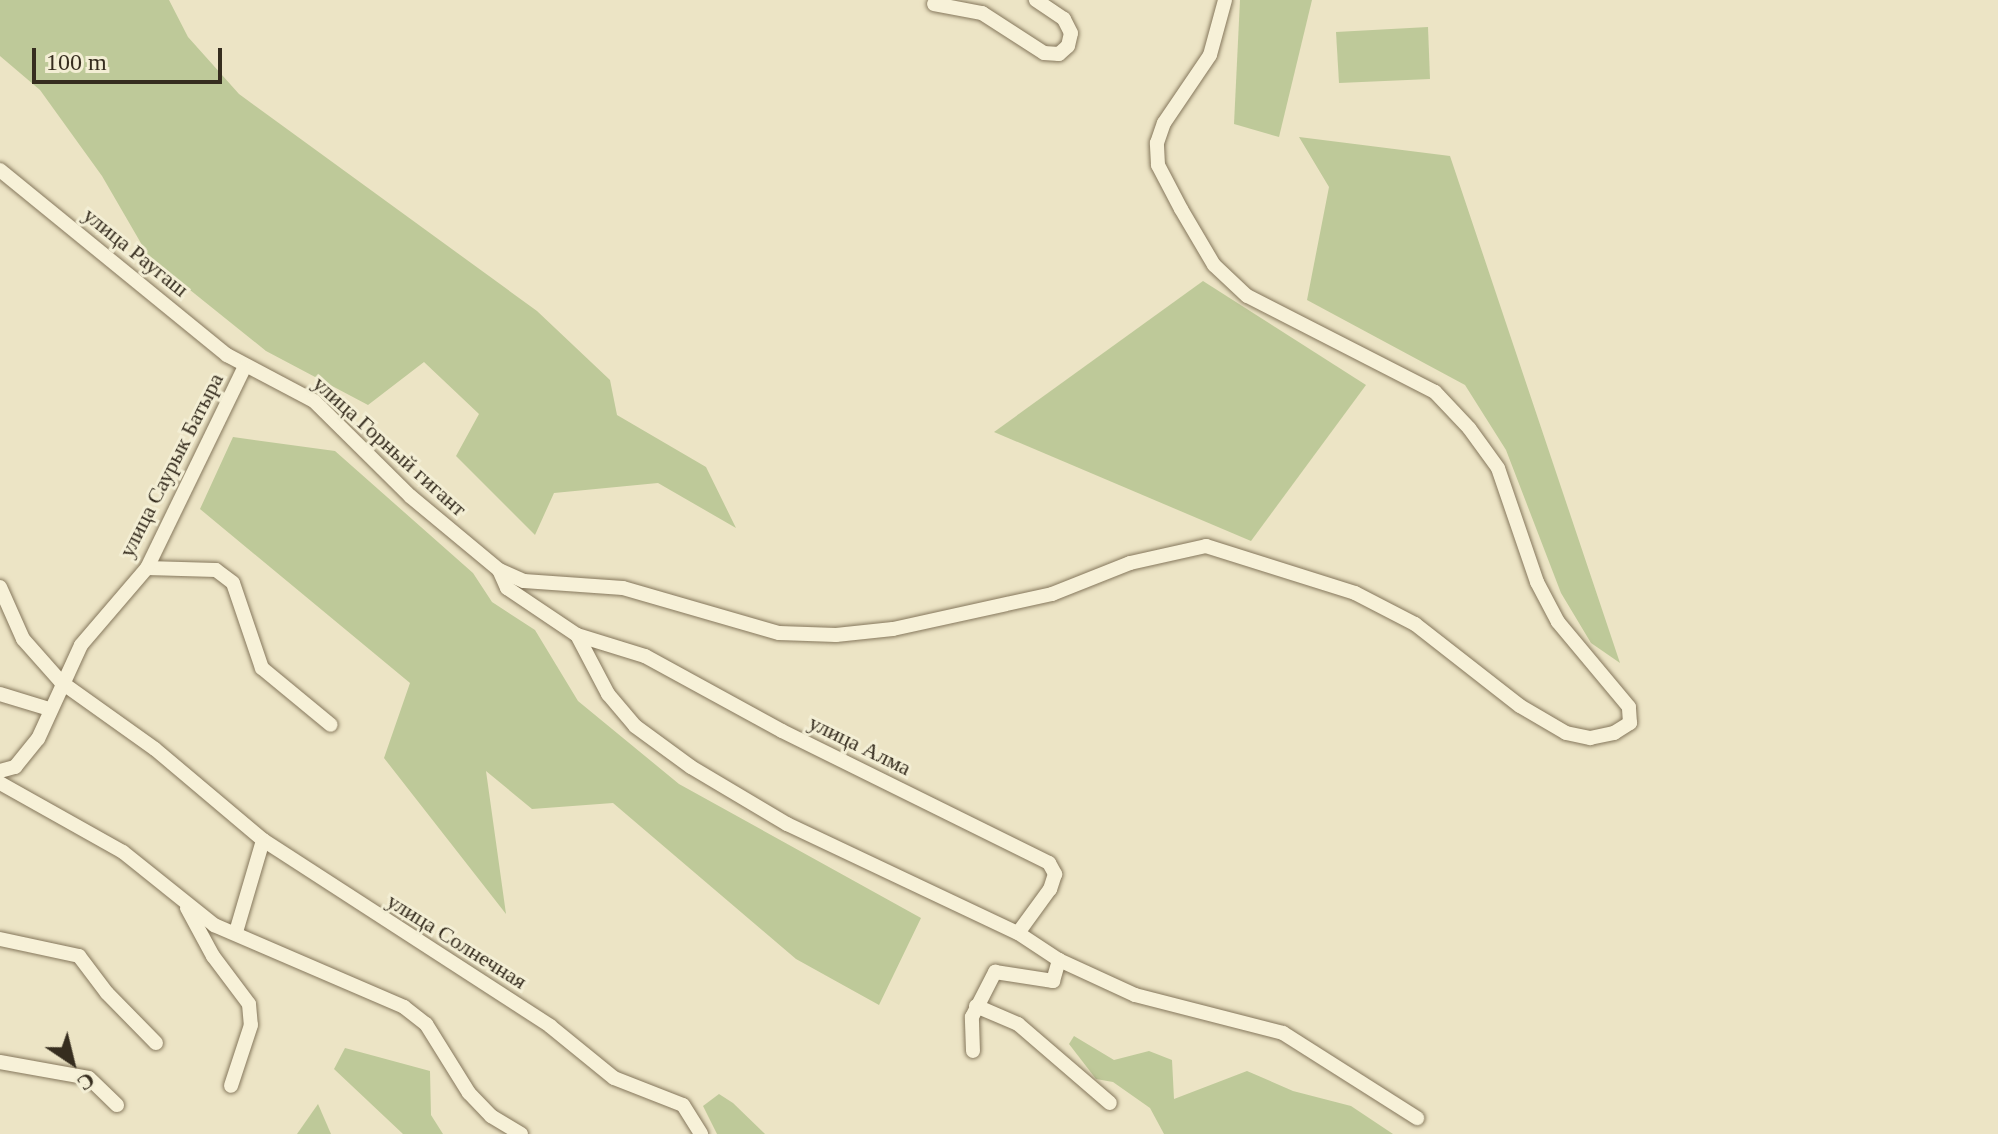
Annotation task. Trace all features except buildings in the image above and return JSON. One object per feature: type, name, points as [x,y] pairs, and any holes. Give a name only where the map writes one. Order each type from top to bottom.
[{"type":"street","points":[[934,4],[982,13],[1044,53],[1059,54],[1068,46],[1071,33],[1064,19],[1036,0]]},
{"type":"street","points":[[499,570],[524,581],[623,588],[722,619],[815,636],[893,629],[1052,594],[1130,563],[1206,546],[1355,593],[1415,624],[1520,706],[1566,733],[1590,738],[1630,723],[1629,707],[1558,622],[1537,582],[1498,468],[1469,428],[1435,392],[1247,296],[1214,265],[1181,209],[1158,165],[1157,143],[1210,55],[1225,0]]},
{"type":"street","name":"улица Раугаш","points":[[0,170],[244,368]]},
{"type":"street","name":"улица Горный гигант","points":[[244,368],[275,377],[314,401],[410,496],[499,570]]},
{"type":"street","name":"улица Саурык Батыра","points":[[0,771],[15,767],[38,739],[61,682],[81,645],[147,568],[244,368]]},
{"type":"street","points":[[147,568],[216,570],[233,583],[262,668],[331,725]]},
{"type":"street","points":[[499,570],[507,588],[577,635],[608,694],[635,726],[691,767],[887,875],[1018,933],[1059,960],[1161,1004],[1283,1033],[1417,1118]]},
{"type":"street","name":"улица Солнечная","points":[[0,587],[23,639],[61,682],[155,749],[263,840],[550,1026],[614,1078],[683,1105],[701,1134]]},
{"type":"street","name":"улица Алма","points":[[577,635],[645,656],[782,731],[1049,863],[1055,874],[1050,889],[1018,933]]},
{"type":"street","points":[[0,694],[49,709]]},
{"type":"street","points":[[0,783],[123,852],[214,925],[404,1007],[426,1024],[469,1093],[491,1116],[521,1134]]},
{"type":"street","points":[[236,932],[263,840]]},
{"type":"street","points":[[183,900],[213,956],[249,1004],[251,1025],[231,1086]]},
{"type":"street","points":[[0,939],[79,956],[107,993],[156,1043]]},
{"type":"street","points":[[973,1051],[976,1006],[995,972],[1053,981],[1059,960]]},
{"type":"street","points":[[976,1006],[1018,1024],[1110,1103]]},
{"type":"street","points":[[0,1062],[89,1078],[117,1105]]},
{"type":"green space","points":[[0,0],[169,0],[188,37],[239,94],[537,311],[610,380],[617,415],[706,467],[736,528],[658,483],[554,493],[535,535],[456,456],[479,414],[424,362],[368,405],[266,351],[149,257],[102,176],[40,90],[0,56]]},
{"type":"green space","points":[[1240,0],[1312,0],[1279,137],[1234,124]]},
{"type":"green space","points":[[1428,27],[1430,79],[1339,83],[1336,32]]},
{"type":"green space","points":[[1299,137],[1450,156],[1620,663],[1591,643],[1561,593],[1506,450],[1465,385],[1307,300],[1329,187]]},
{"type":"green space","points":[[1203,281],[1366,385],[1251,541],[994,432]]},
{"type":"green space","points":[[233,437],[335,451],[473,573],[492,602],[535,630],[578,701],[679,784],[921,918],[879,1005],[796,959],[613,803],[532,809],[486,771],[506,914],[384,758],[410,683],[200,509]]},
{"type":"green space","points":[[1074,1036],[1114,1060],[1149,1051],[1172,1060],[1174,1099],[1247,1071],[1293,1091],[1351,1106],[1393,1134],[1164,1134],[1150,1108],[1113,1082],[1096,1079],[1069,1044]]},
{"type":"green space","points":[[345,1048],[430,1071],[431,1115],[443,1134],[403,1134],[334,1069]]},
{"type":"green space","points":[[719,1094],[765,1134],[717,1134],[703,1106]]},
{"type":"green space","points":[[318,1104],[331,1134],[297,1134]]}]
